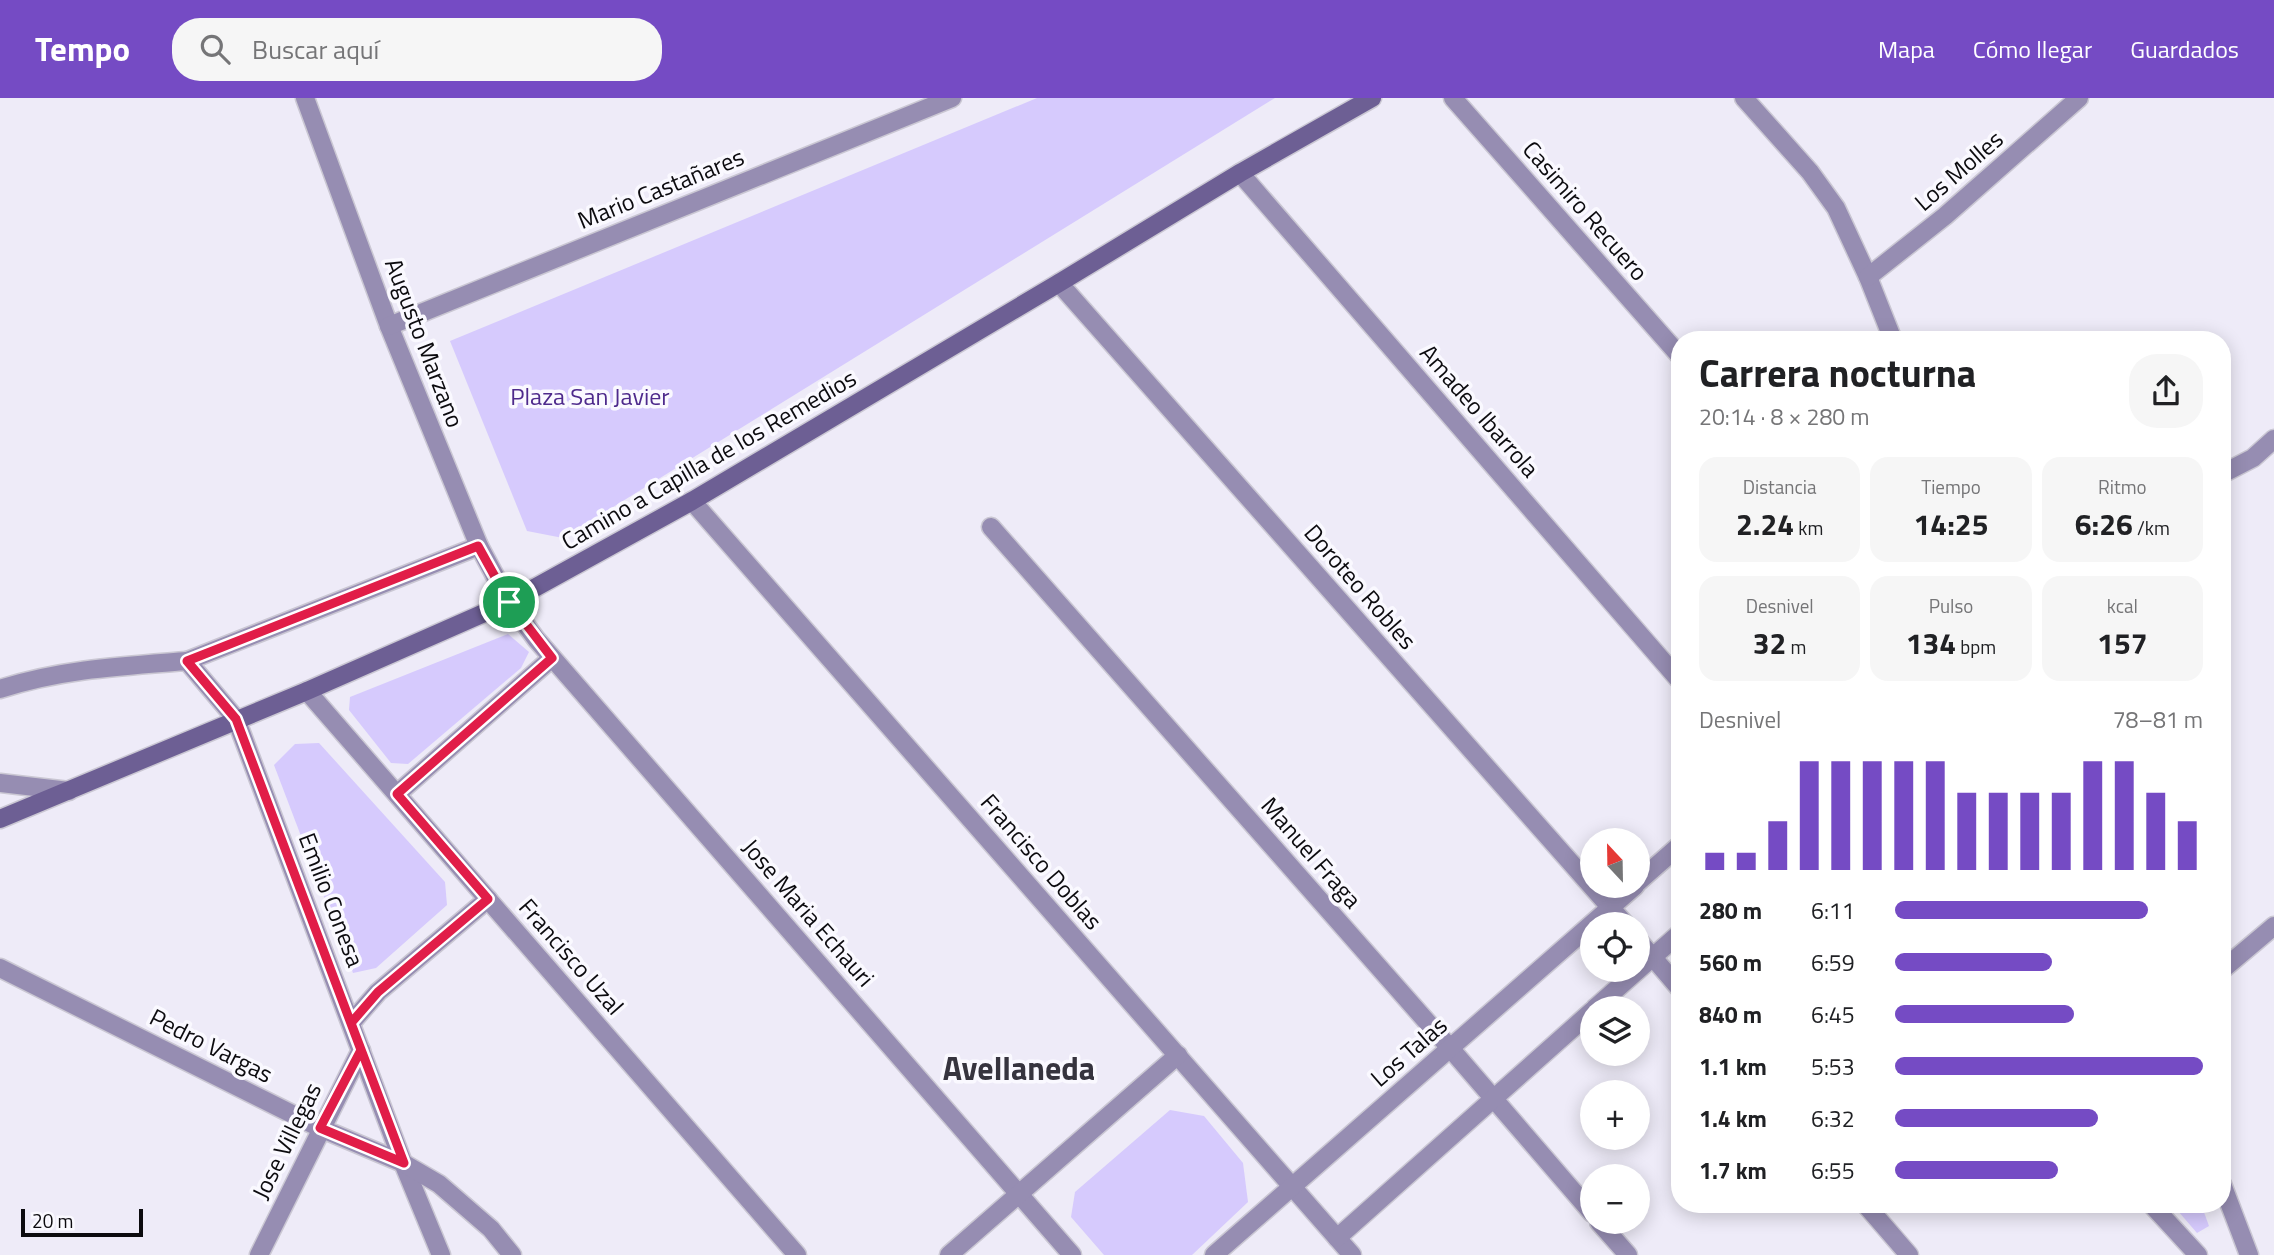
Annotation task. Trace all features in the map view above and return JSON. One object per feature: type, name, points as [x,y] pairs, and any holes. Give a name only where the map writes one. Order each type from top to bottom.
[{"type":"main road","name":"Camino a Capilla de los Remedios","points":[[0,819],[307,691],[509,602],[692,500],[1240,173],[1372,98]]},
{"type":"street","name":"Augusto Marzano","points":[[305,98],[389,326],[478,546],[509,602]]},
{"type":"street","name":"Mario Castañares","points":[[389,326],[951,98]]},
{"type":"street","name":"Casimiro Recuero","points":[[1453,98],[1671,346]]},
{"type":"street","points":[[1744,98],[1810,172],[1836,208],[1889,331]]},
{"type":"street","name":"Los Molles","points":[[1868,277],[1945,216],[2079,98]]},
{"type":"street","name":"Amadeo Ibarrola","points":[[1240,173],[1671,671]]},
{"type":"street","name":"Doroteo Robles","points":[[1059,283],[1614,912]]},
{"type":"street","points":[[2231,469],[2253,458],[2274,439]]},
{"type":"street","name":"Francisco Doblas","points":[[692,500],[1352,1255]]},
{"type":"street","name":"Manuel Fraga","points":[[991,527],[1580,1199]]},
{"type":"street","points":[[0,689],[31,679],[89,668],[187,661],[478,546]]},
{"type":"street","name":"Jose Maria Echauri","points":[[509,602],[552,658],[1072,1255]]},
{"type":"street","points":[[397,794],[552,658]]},
{"type":"street","name":"Emilio Conesa","points":[[187,661],[236,719],[441,1255]]},
{"type":"street","name":"Francisco Uzal","points":[[307,691],[797,1255]]},
{"type":"street","points":[[0,783],[69,790]]},
{"type":"street","name":"Los Talas","points":[[1650,872],[1671,853]]},
{"type":"street","name":"Los Talas","points":[[1214,1255],[1620,898]]},
{"type":"street","points":[[351,1023],[378,992],[488,899]]},
{"type":"street","points":[[2231,962],[2274,926]]},
{"type":"street","points":[[1609,996],[1671,941]]},
{"type":"street","points":[[1650,954],[1671,978]]},
{"type":"street","name":"Pedro Vargas","points":[[0,968],[320,1128],[404,1163],[439,1184],[491,1229],[512,1255]]},
{"type":"street","points":[[1337,1238],[1580,1022]]},
{"type":"street","name":"Jose Villegas","points":[[259,1255],[361,1050]]},
{"type":"street","points":[[949,1255],[1178,1055]]},
{"type":"street","points":[[2231,1208],[2249,1255]]},
{"type":"street","points":[[1873,1213],[1909,1255]]},
{"type":"street","points":[[2159,1213],[2198,1255]]},
{"type":"street","points":[[1610,1234],[1628,1255]]},
{"type":"green space","name":"Plaza San Javier","points":[[1037,98],[1275,98],[563,538],[527,531],[450,341]]},
{"type":"green space","points":[[508,634],[529,652],[521,668],[408,764],[391,763],[349,710],[350,697]]},
{"type":"green space","points":[[319,743],[445,882],[447,905],[376,968],[353,973],[274,765],[295,744]]},
{"type":"green space","points":[[1170,1110],[1204,1116],[1243,1163],[1248,1202],[1192,1255],[1104,1255],[1071,1217],[1075,1192]]},
{"type":"green space","points":[[2180,1213],[2204,1213],[2209,1226],[2197,1233]]},
{"type":"district","name":"Avellaneda","points":[[1019,1069]]},
{"type":"route","points":[[478,546],[509,602],[552,658],[397,794],[488,899],[378,992],[351,1023],[404,1163],[320,1128],[361,1050],[236,719],[187,661],[478,546]]}]
